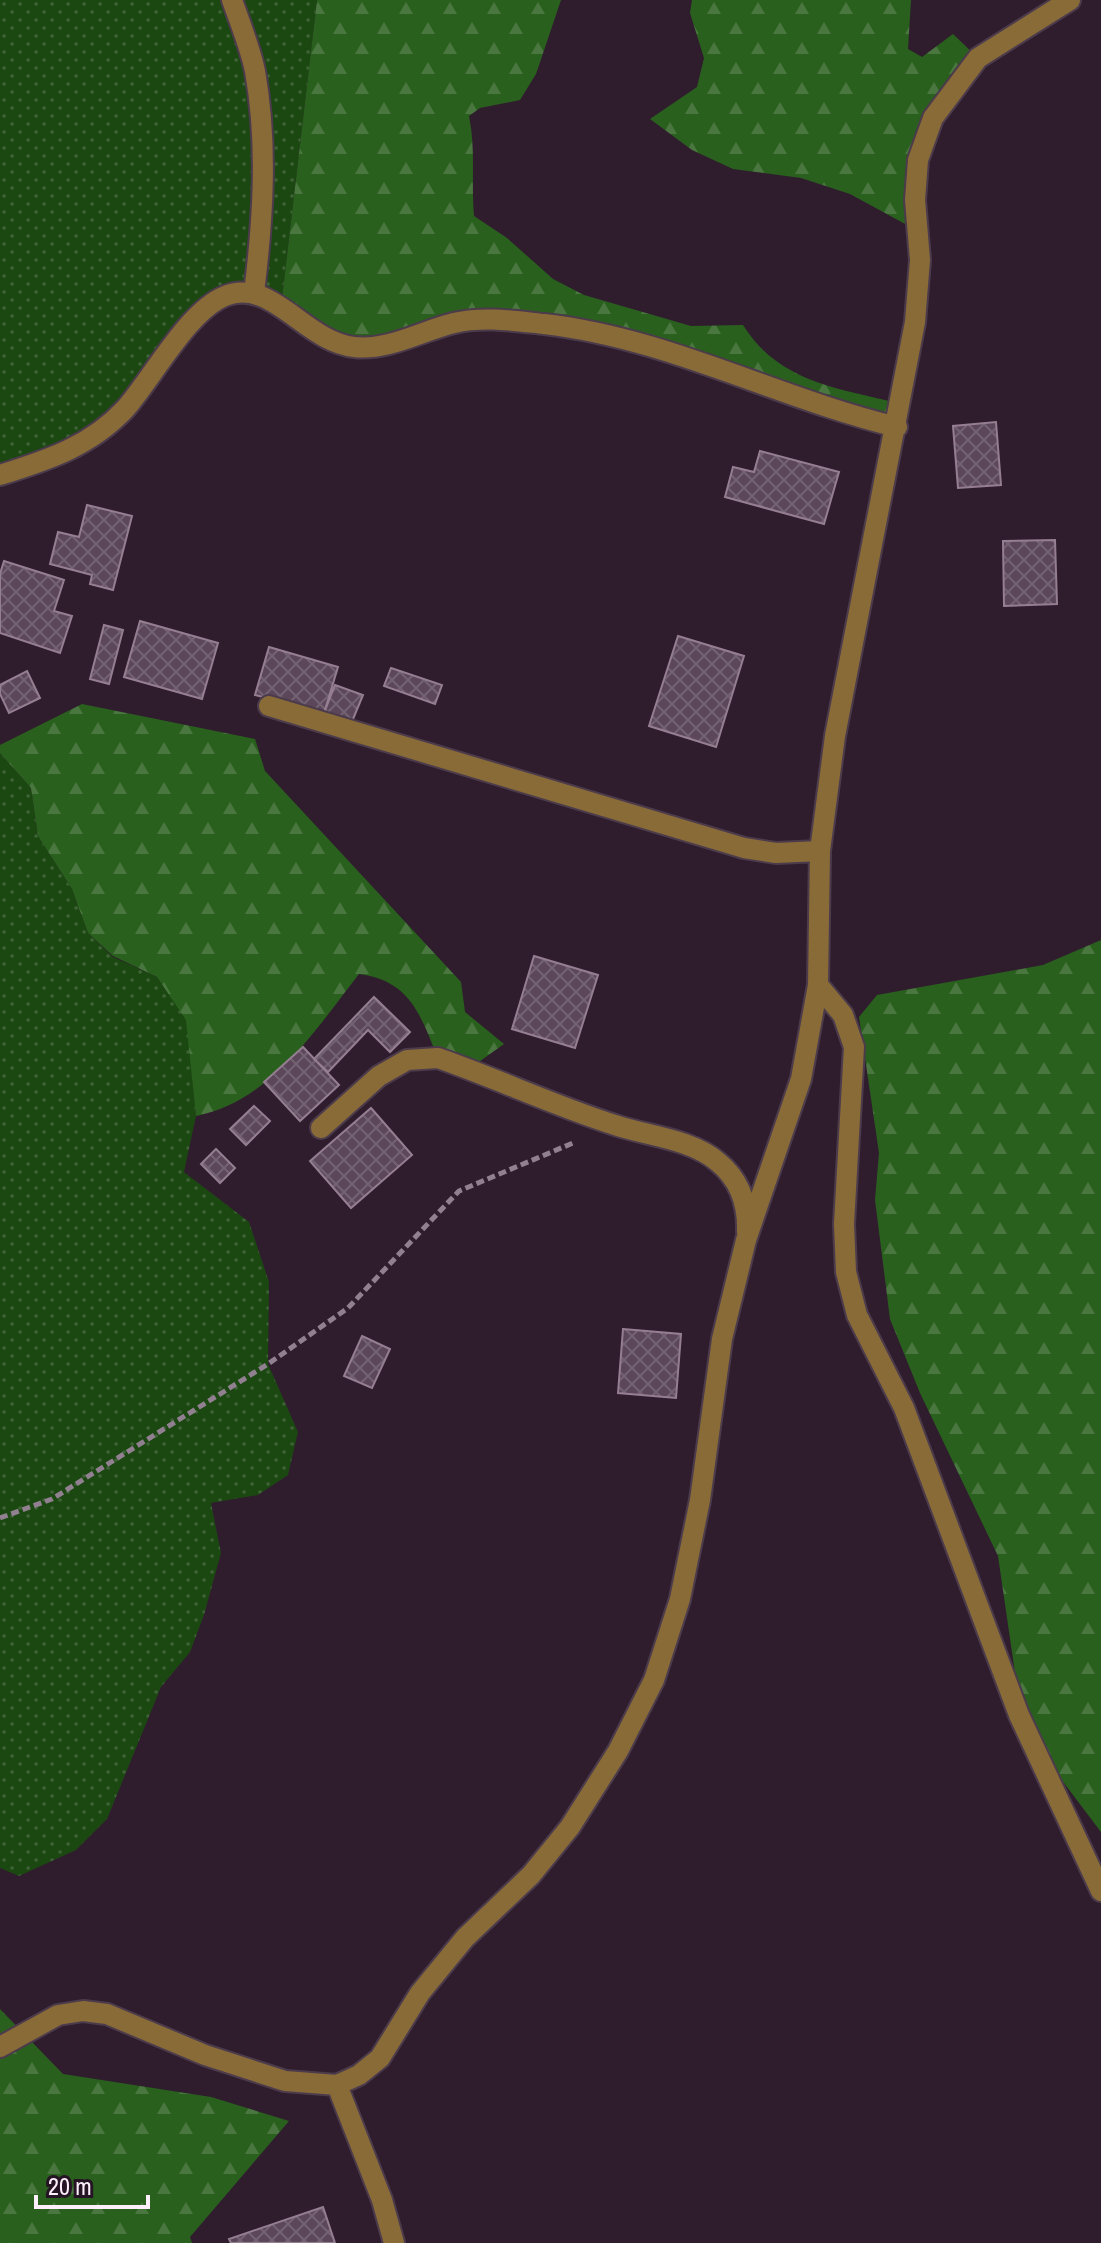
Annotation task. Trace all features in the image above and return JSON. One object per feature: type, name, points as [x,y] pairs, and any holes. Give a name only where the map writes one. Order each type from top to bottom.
[{"type":"street","points":[[232,0],[254,68],[263,137],[261,242],[254,293]]},
{"type":"street","points":[[0,2047],[58,2015],[95,2012],[107,2014],[205,2055],[285,2081],[337,2085],[359,2075],[380,2058],[420,1993],[465,1938],[531,1875],[570,1827],[618,1751],[654,1680],[680,1599],[700,1500],[722,1339],[746,1240],[801,1079],[818,985],[820,851],[835,736],[915,322],[920,260],[915,200],[918,160],[933,118],[978,58],[1070,0]]},
{"type":"street","points":[[0,475],[62,456],[95,436],[125,409],[202,312],[224,296],[254,293],[269,298],[315,335],[354,347],[383,345],[456,322],[492,320],[546,324],[629,338],[683,354],[834,412],[897,427]]},
{"type":"street","points":[[269,706],[744,848],[776,853],[820,851]]},
{"type":"street","points":[[818,985],[843,1015],[854,1047],[844,1224],[846,1272],[857,1315],[904,1408],[1019,1715],[1101,1891]]},
{"type":"street","points":[[321,1128],[379,1076],[407,1060],[438,1058],[615,1125],[679,1143],[717,1160],[737,1182],[748,1215],[746,1240]]},
{"type":"street","points":[[337,2085],[382,2200],[394,2243]]},
{"type":"path","points":[[0,1518],[52,1499],[268,1364],[337,1316],[459,1191],[615,1125]]},
{"type":"green space","points":[[0,0],[317,0],[281,307],[224,296],[125,409],[0,475]]},
{"type":"green space","points":[[317,0],[561,0],[536,74],[520,100],[480,108],[469,116],[474,216],[507,238],[553,279],[584,295],[691,326],[743,325],[774,360],[792,371],[833,387],[901,404],[897,427],[683,354],[492,320],[354,347],[281,307]]},
{"type":"green space","points":[[692,0],[911,0],[908,49],[922,57],[953,34],[978,58],[933,118],[918,231],[850,194],[801,178],[733,169],[692,150],[650,119],[697,87],[704,58],[690,13]]},
{"type":"green space","points":[[82,704],[255,739],[265,771],[461,982],[465,1012],[504,1044],[469,1069],[438,1058],[419,1014],[402,992],[377,978],[359,974],[308,1039],[269,1079],[247,1096],[196,1116],[186,1020],[157,977],[113,956],[88,933],[72,889],[38,836],[31,788],[0,753],[0,745]]},
{"type":"green space","points":[[0,753],[31,788],[38,836],[72,889],[88,933],[113,957],[157,977],[187,1020],[196,1116],[184,1172],[249,1222],[269,1282],[268,1364],[298,1432],[288,1475],[258,1495],[211,1503],[221,1553],[204,1615],[190,1652],[161,1687],[107,1819],[76,1850],[19,1876],[0,1868]]},
{"type":"green space","points":[[1101,940],[1101,1832],[1042,1754],[1019,1700],[998,1556],[920,1393],[890,1319],[875,1200],[879,1153],[859,1017],[877,995],[1043,965]]},
{"type":"green space","points":[[0,2009],[63,2074],[211,2097],[289,2121],[190,2237],[192,2243],[0,2243]]},
{"type":"building","points":[[996,422],[1001,485],[958,488],[953,426]]},
{"type":"building","points":[[760,451],[839,472],[824,524],[725,497],[733,467],[754,472]]},
{"type":"building","points":[[87,505],[132,516],[113,590],[90,584],[92,575],[50,564],[58,532],[79,537]]},
{"type":"building","points":[[1055,540],[1057,604],[1004,606],[1003,541]]},
{"type":"building","points":[[4,561],[64,580],[54,611],[72,616],[60,653],[0,633],[0,574]]},
{"type":"building","points":[[140,621],[218,643],[202,699],[124,677]]},
{"type":"building","points":[[104,625],[123,630],[109,684],[90,679]]},
{"type":"building","points":[[678,636],[744,656],[716,747],[649,726]]},
{"type":"building","points":[[269,647],[338,667],[324,713],[255,695]]},
{"type":"building","points":[[391,668],[442,685],[435,704],[384,686]]},
{"type":"building","points":[[27,671],[40,698],[9,713],[0,694],[0,685]]},
{"type":"building","points":[[335,685],[363,695],[351,724],[324,713]]},
{"type":"building","points":[[534,956],[598,975],[575,1048],[512,1029]]},
{"type":"building","points":[[374,997],[410,1032],[390,1052],[368,1030],[328,1072],[314,1059]]},
{"type":"building","points":[[303,1047],[339,1085],[300,1121],[264,1082]]},
{"type":"building","points":[[254,1106],[270,1121],[246,1145],[230,1129]]},
{"type":"building","points":[[371,1108],[412,1155],[351,1208],[310,1161]]},
{"type":"building","points":[[216,1149],[235,1168],[220,1183],[201,1164]]},
{"type":"building","points":[[623,1329],[681,1334],[676,1398],[618,1393]]},
{"type":"building","points":[[362,1336],[390,1349],[372,1388],[344,1376]]},
{"type":"building","points":[[323,2207],[335,2243],[231,2243],[229,2239]]}]
